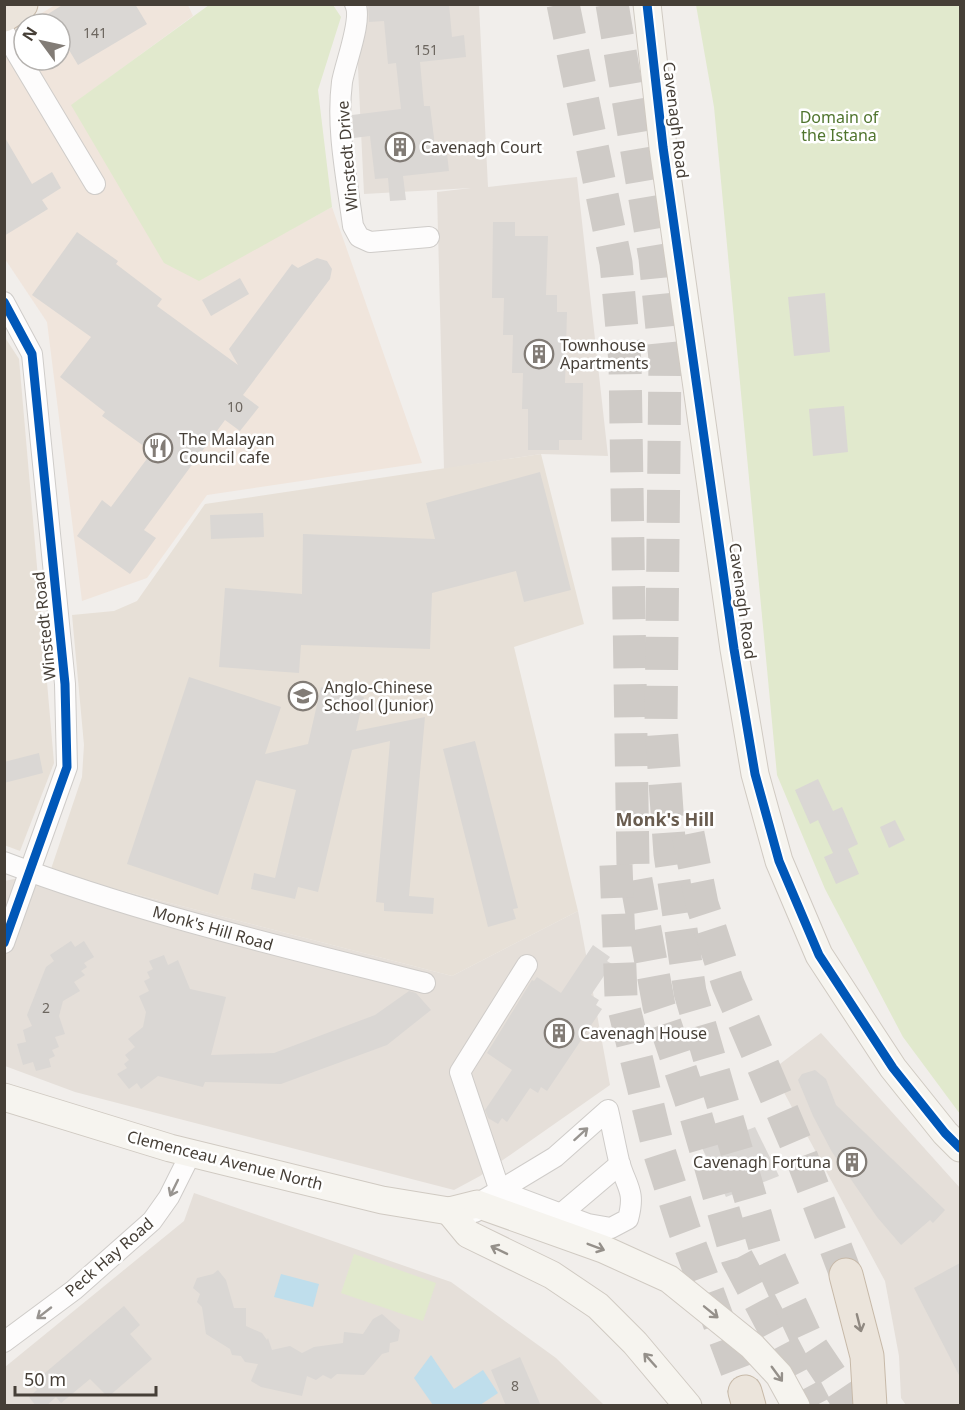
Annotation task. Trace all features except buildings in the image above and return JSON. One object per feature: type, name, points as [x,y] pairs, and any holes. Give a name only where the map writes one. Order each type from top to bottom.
[{"type":"highway","points":[[4,15],[21,4]]},
{"type":"highway","points":[[846,1275],[867,1356],[870,1406]]},
{"type":"street","name":"Winstedt Drive","points":[[355,4],[357,19],[342,79],[340,117],[353,226],[359,237],[370,242],[429,237]]},
{"type":"street","name":"Cavenagh Road","points":[[647,4],[663,147],[734,649],[755,774],[779,861],[819,956],[893,1068],[945,1133],[960,1148]]},
{"type":"street","points":[[4,32],[95,184]]},
{"type":"street","name":"Winstedt Road","points":[[4,302],[32,354],[65,684],[67,767],[4,943]]},
{"type":"street","name":"Monk's Hill Road","points":[[4,862],[246,939],[425,983]]},
{"type":"street","points":[[489,1197],[460,1072],[527,965]]},
{"type":"street","name":"Clemenceau Avenue North","points":[[4,1097],[93,1126],[191,1153],[382,1200],[449,1211],[489,1197]]},
{"type":"street","points":[[468,1234],[489,1197],[555,1157],[608,1110],[620,1164],[632,1190],[628,1220],[611,1228],[489,1197]]},
{"type":"street","name":"Peck Hay Road","points":[[4,1342],[74,1290],[152,1221],[169,1197],[191,1153]]},
{"type":"street","points":[[561,1214],[620,1164]]},
{"type":"street","points":[[489,1197],[669,1279],[765,1359],[796,1406]]},
{"type":"street","points":[[449,1211],[468,1234],[552,1275],[598,1306],[642,1350],[688,1406]]},
{"type":"shaded area","points":[[55,5],[188,5],[193,16],[72,105],[198,280],[332,207],[422,463],[207,495],[147,578],[82,601],[47,322],[5,259],[5,36],[12,32],[12,72],[72,72],[72,12],[44,12]]},
{"type":"shaded area","points":[[355,5],[479,5],[488,187],[577,177],[608,456],[541,454],[444,469],[437,192],[471,188],[364,194]]},
{"type":"shaded area","points":[[4,336],[19,359],[54,763],[20,851],[4,845]]},
{"type":"shaded area","name":"Anglo-Chinese School (Junior)","points":[[541,454],[584,624],[514,647],[578,911],[452,976],[50,872],[82,777],[84,745],[72,615],[114,611],[137,601],[205,504]]},
{"type":"shaded area","points":[[50,872],[452,976],[578,911],[610,1085],[480,1176],[454,1190],[75,1092],[5,1066],[4,881]]},
{"type":"shaded area","points":[[821,1033],[960,1188],[960,1405],[906,1405],[901,1398],[899,1356],[885,1281],[772,1070]]},
{"type":"shaded area","points":[[194,1193],[451,1282],[556,1358],[604,1405],[5,1406],[5,1367],[184,1221]]},
{"type":"green space","points":[[209,5],[333,5],[341,17],[318,90],[332,207],[199,281],[164,263],[71,105]]},
{"type":"green space","name":"Domain of the Istana","points":[[696,5],[960,5],[960,1114],[903,1037],[825,889],[777,775],[714,107]]},
{"type":"green space","points":[[354,1254],[436,1283],[423,1321],[341,1293]]},
{"type":"water","points":[[281,1274],[319,1284],[313,1307],[274,1297]]},
{"type":"water","points":[[431,1355],[454,1389],[483,1370],[498,1393],[480,1405],[433,1405],[414,1378]]},
{"type":"tunnel","points":[[563,4],[616,263],[625,362],[633,864],[659,1006],[696,1116],[737,1258],[815,1406]]},
{"type":"tunnel","points":[[612,4],[655,258],[665,359],[661,725],[670,854],[690,992],[766,1251],[808,1342],[851,1406]]},
{"type":"tunnel","points":[[688,834],[702,904],[728,984],[800,1153],[846,1275]]},
{"type":"tunnel","points":[[616,865],[621,996],[659,1151],[684,1229],[745,1392]]},
{"type":"cycle path","points":[[647,4],[663,147],[734,649],[755,774],[779,861],[819,955],[893,1068],[945,1133],[960,1148]]},
{"type":"cycle path","points":[[4,302],[32,354],[65,684],[67,767],[4,943]]},
{"type":"place","name":"Cavenagh Court","points":[[400,147]]},
{"type":"place","name":"Townhouse Apartments","points":[[539,354]]},
{"type":"place","name":"The Malayan Council cafe","points":[[158,448]]},
{"type":"place","name":"Anglo-Chinese School (Junior)","points":[[303,696]]},
{"type":"place","name":"Cavenagh House","points":[[559,1033]]},
{"type":"place","name":"Cavenagh Fortuna","points":[[852,1162]]},
{"type":"district","name":"Monk's Hill","points":[[665,820]]}]
